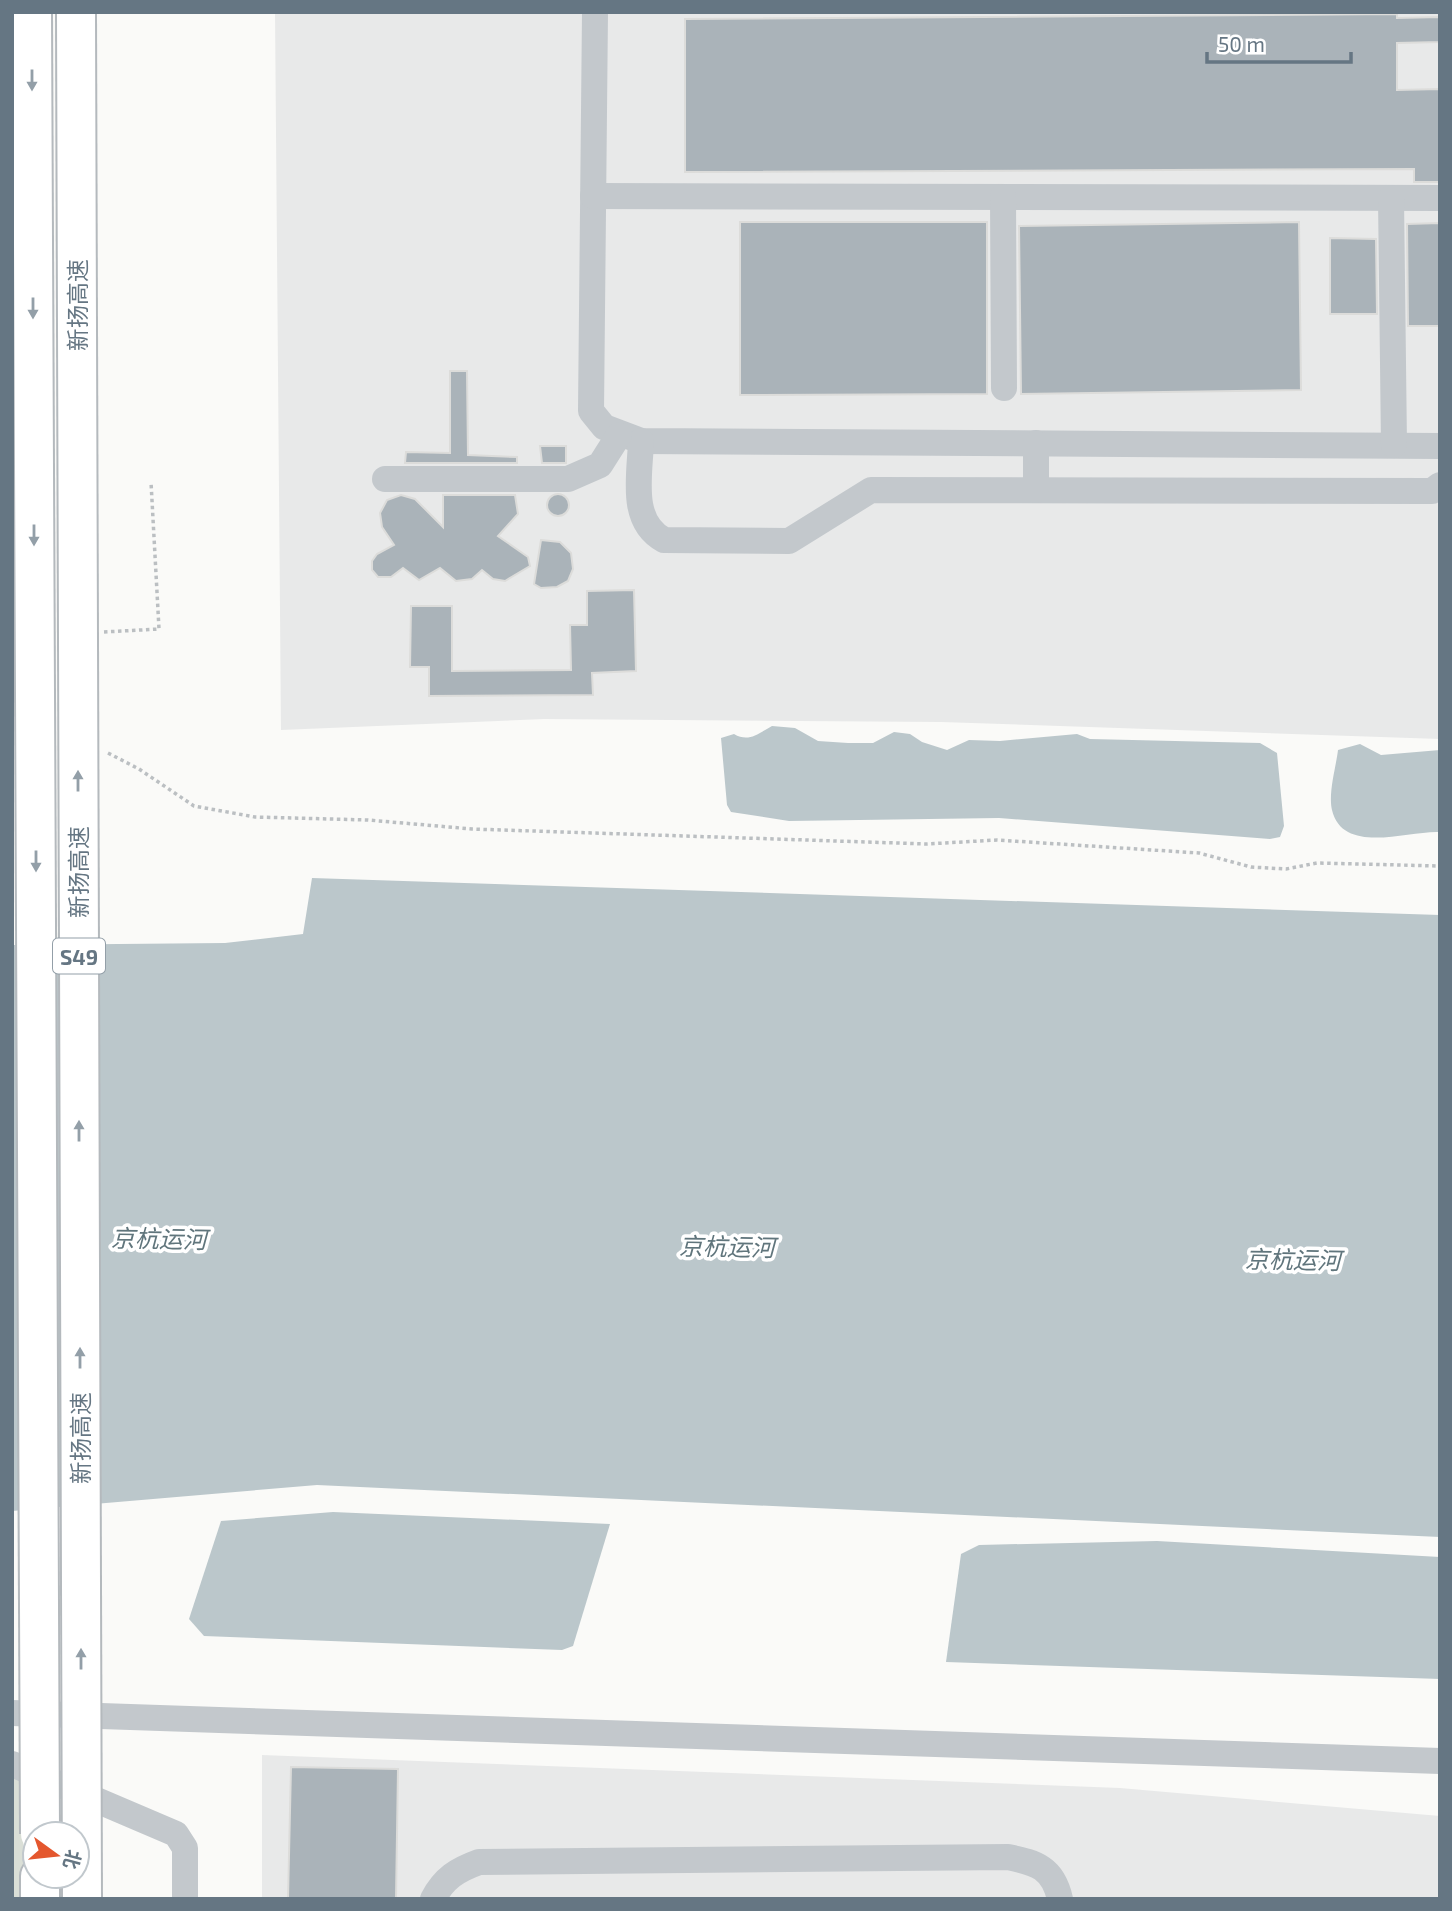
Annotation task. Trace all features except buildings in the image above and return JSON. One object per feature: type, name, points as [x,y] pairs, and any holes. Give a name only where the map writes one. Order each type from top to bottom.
[{"type":"highway","name":"新扬高速","points":[[32,12],[40,1820]]},
{"type":"highway","name":"新扬高速","points":[[76,12],[82,1899]]},
{"type":"street","points":[[595,12],[591,411],[604,428],[630,438],[1440,446]]},
{"type":"street","points":[[593,196],[1440,198]]},
{"type":"street","points":[[1003,197],[1004,388]]},
{"type":"street","points":[[1391,198],[1394,445]]},
{"type":"street","points":[[385,479],[568,479],[600,465],[630,438]]},
{"type":"street","points":[[630,438],[643,521],[652,534],[664,540],[789,541],[871,490],[1432,491],[1440,485]]},
{"type":"street","points":[[1036,443],[1036,490]]},
{"type":"street","points":[[12,1713],[1440,1761]]},
{"type":"street","points":[[12,1764],[176,1834],[185,1848],[185,1899]]},
{"type":"street","points":[[433,1899],[442,1882],[460,1869],[479,1862],[1008,1857],[1030,1862],[1053,1876],[1060,1899]]},
{"type":"path","points":[[90,633],[159,629],[151,482]]},
{"type":"path","points":[[105,751],[139,769],[194,806],[255,817],[368,820],[472,829],[913,844],[997,840],[1199,853],[1263,868],[1286,869],[1317,863],[1440,866]]},
{"type":"shaded area","points":[[275,12],[1440,12],[1440,739],[941,722],[544,719],[281,730]]},
{"type":"shaded area","points":[[12,1754],[23,1785],[21,1890],[24,1890],[24,1899],[12,1899]]},
{"type":"shaded area","points":[[262,1755],[1120,1788],[1440,1816],[1440,1899],[262,1899]]},
{"type":"water","points":[[772,726],[795,728],[818,741],[848,743],[873,743],[894,732],[910,734],[922,742],[947,750],[969,740],[1000,741],[1077,734],[1090,739],[1260,743],[1277,753],[1284,826],[1280,837],[1270,839],[999,818],[789,821],[731,812],[727,805],[721,738],[734,734],[749,737]]},
{"type":"water","points":[[1360,744],[1381,755],[1440,750],[1440,832],[1363,837],[1349,833],[1339,824],[1332,810],[1331,796],[1338,750]]},
{"type":"water","name":"京杭运河","points":[[312,878],[1440,915],[1440,1537],[317,1485],[12,1511],[12,945],[225,943],[303,934]]},
{"type":"water","points":[[333,1512],[610,1524],[573,1646],[562,1650],[204,1636],[189,1619],[221,1521]]},
{"type":"water","points":[[1157,1541],[1440,1557],[1440,1679],[946,1662],[961,1554],[979,1545]]}]
